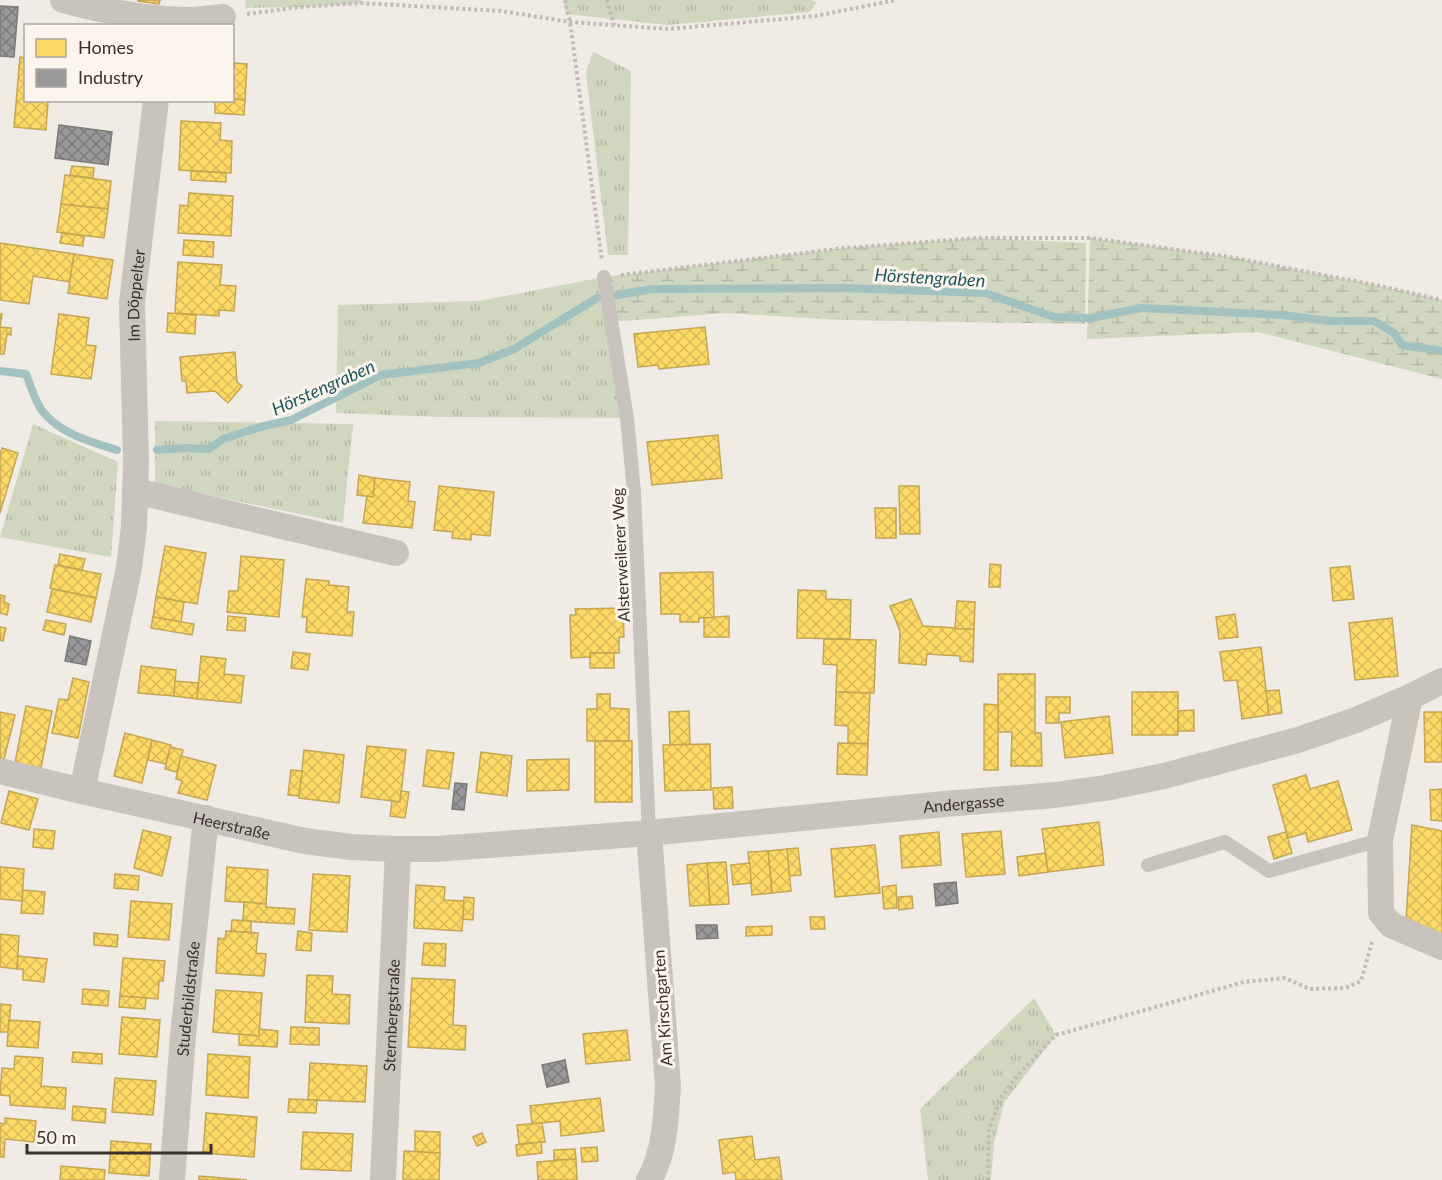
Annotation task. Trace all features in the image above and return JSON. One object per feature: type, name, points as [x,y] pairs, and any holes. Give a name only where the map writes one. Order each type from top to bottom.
[{"type":"street","points":[[63,0],[165,22],[223,17]]},
{"type":"street","name":"Im Döppelter","points":[[82,791],[129,568],[134,527],[132,303],[156,102]]},
{"type":"street","points":[[135,491],[396,553]]},
{"type":"street","name":"Andergasse","points":[[468,846],[649,833],[1054,795],[1105,788],[1164,776],[1298,740],[1356,720],[1442,681]]},
{"type":"street","points":[[1410,697],[1380,840],[1381,913],[1391,925],[1442,947]]},
{"type":"street","name":"Heerstraße","points":[[0,771],[305,841],[351,847],[398,849],[468,846]]},
{"type":"street","name":"Studerbildstraße","points":[[172,1180],[183,1036],[207,818]]},
{"type":"street","name":"Am Kirschgarten","points":[[649,833],[668,1086],[666,1126],[656,1177]]},
{"type":"street","name":"Sternbergstraße","points":[[383,1180],[398,849]]},
{"type":"lane","name":"Alsterweilerer Weg","points":[[604,277],[627,418],[634,492],[649,833]]},
{"type":"lane","points":[[1148,865],[1225,842],[1269,871],[1380,840]]},
{"type":"path","points":[[566,0],[604,277],[845,248],[978,238],[1090,238],[1224,256],[1442,300]]},
{"type":"path","points":[[608,0],[614,25]]},
{"type":"path","points":[[223,17],[300,7],[361,3],[501,11],[570,22],[668,29],[815,16],[896,0]]},
{"type":"path","points":[[988,1180],[989,1129],[1002,1096],[1018,1075],[1056,1035],[1244,982],[1285,978],[1310,988],[1345,988],[1361,981],[1381,913]]},
{"type":"green space","points":[[246,0],[361,0],[361,3],[245,8]]},
{"type":"green space","points":[[563,0],[811,0],[817,2],[810,12],[667,25],[566,14]]},
{"type":"green space","points":[[593,52],[631,71],[628,255],[608,255],[586,73]]},
{"type":"green space","points":[[978,238],[1086,243],[1085,324],[841,320],[725,313],[611,322],[604,277],[845,248]]},
{"type":"green space","points":[[1090,238],[1224,256],[1442,300],[1442,379],[1258,332],[1087,339]]},
{"type":"green space","points":[[604,277],[627,418],[440,417],[336,413],[338,305],[479,301]]},
{"type":"green space","points":[[155,421],[353,424],[343,523],[155,484]]},
{"type":"green space","points":[[33,424],[118,462],[111,557],[0,537]]},
{"type":"green space","points":[[1034,998],[1056,1035],[1004,1103],[994,1143],[991,1180],[928,1180],[920,1109]]},
{"type":"building: Homes","points":[[138,0],[160,0],[159,4]]},
{"type":"building: Homes","points":[[20,57],[24,58],[24,102],[48,102],[46,130],[14,127]]},
{"type":"building: Homes","points":[[234,63],[247,64],[245,100],[234,99]]},
{"type":"building: Homes","points":[[245,100],[244,115],[215,113],[215,102]]},
{"type":"building: Homes","points":[[181,121],[221,123],[220,140],[232,141],[231,173],[179,170]]},
{"type":"building: Homes","points":[[72,166],[94,168],[93,178],[70,175]]},
{"type":"building: Homes","points":[[191,171],[226,173],[226,182],[191,180]]},
{"type":"building: Homes","points":[[65,175],[111,181],[108,209],[61,204]]},
{"type":"building: Homes","points":[[189,193],[233,196],[231,236],[178,233],[180,205],[188,206]]},
{"type":"building: Homes","points":[[61,204],[108,209],[104,238],[57,232]]},
{"type":"building: Homes","points":[[62,233],[84,236],[83,246],[60,243]]},
{"type":"building: Homes","points":[[184,240],[214,242],[213,257],[183,255]]},
{"type":"building: Homes","points":[[0,243],[74,254],[70,282],[33,276],[29,304],[0,300]]},
{"type":"building: Homes","points":[[74,254],[113,260],[107,299],[68,293]]},
{"type":"building: Homes","points":[[178,262],[222,265],[220,285],[236,286],[234,311],[219,310],[219,316],[175,313]]},
{"type":"building: Homes","points":[[168,313],[196,315],[195,334],[167,332]]},
{"type":"building: Homes","points":[[59,314],[89,318],[86,345],[96,346],[91,379],[51,374]]},
{"type":"building: Homes","points":[[0,327],[11,328],[11,335],[7,334],[4,354],[0,354]]},
{"type":"building: Homes","points":[[705,327],[709,364],[659,369],[658,365],[638,367],[634,334]]},
{"type":"building: Homes","points":[[235,352],[237,382],[242,386],[228,403],[215,391],[187,393],[186,381],[182,381],[180,357]]},
{"type":"building: Homes","points":[[718,435],[722,478],[652,485],[647,442]]},
{"type":"building: Homes","points":[[2,448],[18,453],[0,513],[0,455]]},
{"type":"building: Homes","points":[[359,475],[375,478],[373,497],[357,495]]},
{"type":"building: Homes","points":[[375,478],[410,482],[408,501],[415,502],[412,528],[363,523],[367,496],[373,497]]},
{"type":"building: Homes","points":[[439,486],[494,492],[490,536],[471,534],[471,540],[452,538],[453,532],[434,530]]},
{"type":"building: Homes","points":[[899,486],[919,486],[920,534],[900,534]]},
{"type":"building: Homes","points":[[875,508],[896,508],[896,538],[876,538]]},
{"type":"building: Homes","points":[[165,546],[206,553],[197,604],[156,597]]},
{"type":"building: Homes","points":[[60,554],[85,559],[82,570],[58,565]]},
{"type":"building: Homes","points":[[241,556],[284,560],[279,617],[227,612],[229,591],[238,591]]},
{"type":"building: Homes","points":[[990,564],[1001,565],[1000,587],[989,587]]},
{"type":"building: Homes","points":[[55,565],[101,574],[96,598],[50,588]]},
{"type":"building: Homes","points":[[1350,566],[1354,599],[1333,601],[1330,568]]},
{"type":"building: Homes","points":[[713,572],[714,618],[699,618],[699,622],[680,622],[680,614],[661,614],[660,573]]},
{"type":"building: Homes","points":[[306,579],[329,581],[329,585],[349,587],[347,612],[354,612],[352,636],[306,632],[307,617],[302,617]]},
{"type":"building: Homes","points":[[52,589],[96,598],[91,622],[47,612]]},
{"type":"building: Homes","points":[[798,590],[826,591],[826,599],[851,600],[850,639],[797,638]]},
{"type":"building: Homes","points":[[0,595],[5,596],[4,602],[9,604],[7,615],[0,613]]},
{"type":"building: Homes","points":[[156,597],[184,602],[181,622],[153,617]]},
{"type":"building: Homes","points":[[911,599],[923,626],[974,629],[973,662],[960,661],[960,656],[927,654],[926,665],[899,663],[900,631],[890,606]]},
{"type":"building: Homes","points":[[957,601],[975,602],[974,629],[955,629]]},
{"type":"building: Homes","points":[[623,608],[624,637],[619,637],[619,653],[590,653],[590,657],[571,658],[570,615],[576,615],[575,609]]},
{"type":"building: Homes","points":[[1235,614],[1238,637],[1219,639],[1216,617]]},
{"type":"building: Homes","points":[[228,616],[246,618],[245,631],[227,630]]},
{"type":"building: Homes","points":[[729,616],[729,637],[704,637],[704,618]]},
{"type":"building: Homes","points":[[153,617],[194,624],[192,635],[151,628]]},
{"type":"building: Homes","points":[[1392,618],[1398,676],[1355,680],[1349,623]]},
{"type":"building: Homes","points":[[46,620],[66,624],[64,635],[43,630]]},
{"type":"building: Homes","points":[[0,627],[6,628],[3,641],[0,640]]},
{"type":"building: Homes","points":[[824,639],[876,640],[874,693],[836,692],[837,665],[823,664]]},
{"type":"building: Homes","points":[[1261,647],[1269,715],[1242,719],[1237,680],[1224,681],[1220,652]]},
{"type":"building: Homes","points":[[293,652],[310,654],[308,670],[291,668]]},
{"type":"building: Homes","points":[[590,653],[614,653],[614,668],[590,668]]},
{"type":"building: Homes","points":[[201,656],[226,659],[224,674],[244,676],[241,703],[197,699]]},
{"type":"building: Homes","points":[[141,666],[176,670],[174,696],[138,693]]},
{"type":"building: Homes","points":[[998,674],[1035,674],[1035,733],[1041,733],[1042,766],[1011,766],[1012,732],[998,732]]},
{"type":"building: Homes","points":[[73,678],[89,682],[78,738],[52,733],[59,699],[68,700]]},
{"type":"building: Homes","points":[[175,681],[198,683],[197,699],[174,696]]},
{"type":"building: Homes","points":[[1279,690],[1282,713],[1269,715],[1266,691]]},
{"type":"building: Homes","points":[[836,692],[870,693],[868,744],[848,743],[848,726],[835,725]]},
{"type":"building: Homes","points":[[1132,692],[1178,692],[1178,735],[1132,735]]},
{"type":"building: Homes","points":[[597,694],[610,694],[610,708],[629,709],[629,741],[587,741],[587,709],[597,709]]},
{"type":"building: Homes","points":[[1046,697],[1070,697],[1070,713],[1059,713],[1059,723],[1046,723]]},
{"type":"building: Homes","points":[[984,704],[998,705],[998,770],[984,770]]},
{"type":"building: Homes","points":[[26,706],[52,711],[41,768],[15,763]]},
{"type":"building: Homes","points":[[1194,710],[1194,731],[1178,731],[1178,711]]},
{"type":"building: Homes","points":[[689,711],[690,744],[670,745],[669,712]]},
{"type":"building: Homes","points":[[0,712],[15,715],[4,759],[0,758]]},
{"type":"building: Homes","points":[[1424,712],[1442,712],[1442,762],[1425,762]]},
{"type":"building: Homes","points":[[1109,716],[1113,753],[1065,758],[1061,722]]},
{"type":"building: Homes","points":[[125,733],[152,740],[142,783],[114,776]]},
{"type":"building: Homes","points":[[152,740],[171,745],[166,764],[148,760]]},
{"type":"building: Homes","points":[[595,741],[632,741],[632,802],[595,802]]},
{"type":"building: Homes","points":[[838,743],[868,744],[867,775],[837,774]]},
{"type":"building: Homes","points":[[710,744],[711,790],[665,791],[663,745]]},
{"type":"building: Homes","points":[[367,746],[406,750],[400,802],[361,797]]},
{"type":"building: Homes","points":[[170,747],[183,750],[177,772],[165,769]]},
{"type":"building: Homes","points":[[304,750],[344,755],[339,803],[299,798]]},
{"type":"building: Homes","points":[[427,750],[454,753],[449,789],[423,786]]},
{"type":"building: Homes","points":[[481,752],[512,756],[507,796],[476,792]]},
{"type":"building: Homes","points":[[181,756],[216,765],[207,800],[178,793],[182,781],[176,779]]},
{"type":"building: Homes","points":[[569,759],[569,790],[527,791],[527,760]]},
{"type":"building: Homes","points":[[291,770],[302,771],[299,796],[288,795]]},
{"type":"building: Homes","points":[[1306,775],[1310,789],[1338,781],[1352,830],[1308,842],[1306,833],[1288,838],[1273,785]]},
{"type":"building: Homes","points":[[732,787],[733,808],[714,809],[713,788]]},
{"type":"building: Homes","points":[[1442,789],[1442,821],[1431,820],[1430,790]]},
{"type":"building: Homes","points":[[9,791],[38,799],[29,830],[1,823]]},
{"type":"building: Homes","points":[[401,791],[409,792],[405,818],[390,816],[392,801],[400,802]]},
{"type":"building: Homes","points":[[1099,822],[1104,865],[1048,872],[1042,829]]},
{"type":"building: Homes","points":[[1412,825],[1442,831],[1442,935],[1406,921]]},
{"type":"building: Homes","points":[[34,829],[55,831],[53,849],[33,847]]},
{"type":"building: Homes","points":[[143,830],[171,837],[162,876],[134,868]]},
{"type":"building: Homes","points":[[1001,831],[1005,874],[966,877],[962,834]]},
{"type":"building: Homes","points":[[939,832],[941,865],[902,868],[900,836]]},
{"type":"building: Homes","points":[[1286,832],[1292,853],[1274,859],[1268,837]]},
{"type":"building: Homes","points":[[875,845],[880,893],[835,897],[831,849]]},
{"type":"building: Homes","points":[[798,848],[801,875],[789,876],[787,849]]},
{"type":"building: Homes","points":[[787,849],[791,891],[772,893],[768,851]]},
{"type":"building: Homes","points":[[768,851],[772,893],[752,895],[748,852]]},
{"type":"building: Homes","points":[[1045,853],[1048,872],[1019,876],[1017,857]]},
{"type":"building: Homes","points":[[726,862],[729,904],[710,905],[707,863]]},
{"type":"building: Homes","points":[[707,863],[710,905],[690,906],[687,865]]},
{"type":"building: Homes","points":[[750,863],[751,883],[733,885],[731,865]]},
{"type":"building: Homes","points":[[0,867],[24,869],[22,901],[0,899]]},
{"type":"building: Homes","points":[[227,867],[268,870],[266,904],[225,901]]},
{"type":"building: Homes","points":[[115,874],[139,876],[138,890],[114,888]]},
{"type":"building: Homes","points":[[313,874],[350,876],[347,932],[309,930]]},
{"type":"building: Homes","points":[[416,885],[445,887],[444,900],[464,901],[462,931],[414,928]]},
{"type":"building: Homes","points":[[896,885],[897,908],[884,909],[882,887]]},
{"type":"building: Homes","points":[[23,890],[45,892],[43,914],[21,913]]},
{"type":"building: Homes","points":[[912,896],[913,908],[899,910],[898,897]]},
{"type":"building: Homes","points":[[464,897],[474,898],[473,920],[463,919]]},
{"type":"building: Homes","points":[[131,901],[172,904],[169,940],[128,937]]},
{"type":"building: Homes","points":[[244,902],[266,904],[266,907],[295,909],[294,924],[243,921]]},
{"type":"building: Homes","points":[[810,917],[824,917],[825,929],[811,929]]},
{"type":"building: Homes","points":[[232,920],[251,921],[251,933],[231,931]]},
{"type":"building: Homes","points":[[772,926],[772,935],[746,936],[746,927]]},
{"type":"building: Homes","points":[[226,931],[258,933],[256,953],[266,954],[264,976],[216,973],[218,938],[225,939]]},
{"type":"building: Homes","points":[[298,931],[312,933],[311,951],[296,950]]},
{"type":"building: Homes","points":[[94,933],[118,935],[117,947],[94,945]]},
{"type":"building: Homes","points":[[0,934],[19,936],[17,969],[0,967]]},
{"type":"building: Homes","points":[[424,943],[446,944],[445,966],[422,965]]},
{"type":"building: Homes","points":[[18,956],[47,959],[44,982],[23,980],[23,969],[17,969]]},
{"type":"building: Homes","points":[[123,958],[165,961],[163,981],[159,981],[158,999],[120,996]]},
{"type":"building: Homes","points":[[307,975],[333,976],[332,994],[350,995],[349,1024],[305,1022]]},
{"type":"building: Homes","points":[[412,978],[455,980],[453,1025],[466,1026],[465,1050],[408,1047]]},
{"type":"building: Homes","points":[[83,989],[109,991],[108,1006],[82,1004]]},
{"type":"building: Homes","points":[[216,990],[262,993],[259,1036],[213,1032]]},
{"type":"building: Homes","points":[[120,996],[146,998],[145,1009],[119,1007]]},
{"type":"building: Homes","points":[[0,1004],[11,1005],[8,1032],[0,1032]]},
{"type":"building: Homes","points":[[122,1017],[160,1020],[157,1057],[119,1054]]},
{"type":"building: Homes","points":[[9,1020],[40,1022],[38,1048],[7,1046]]},
{"type":"building: Homes","points":[[291,1027],[319,1028],[319,1045],[290,1044]]},
{"type":"building: Homes","points":[[259,1029],[278,1031],[277,1047],[239,1045],[239,1034],[259,1036]]},
{"type":"building: Homes","points":[[627,1030],[630,1060],[586,1064],[583,1034]]},
{"type":"building: Homes","points":[[73,1052],[102,1054],[102,1064],[72,1062]]},
{"type":"building: Homes","points":[[208,1054],[250,1057],[248,1098],[206,1095]]},
{"type":"building: Homes","points":[[15,1056],[43,1058],[41,1086],[66,1088],[65,1109],[10,1105],[10,1096],[0,1095],[2,1068],[14,1069]]},
{"type":"building: Homes","points":[[310,1063],[367,1066],[365,1102],[308,1100]]},
{"type":"building: Homes","points":[[115,1078],[156,1081],[153,1115],[112,1112]]},
{"type":"building: Homes","points":[[600,1098],[604,1131],[561,1136],[560,1121],[532,1124],[530,1106]]},
{"type":"building: Homes","points":[[289,1099],[317,1100],[316,1113],[288,1112]]},
{"type":"building: Homes","points":[[73,1106],[106,1109],[105,1123],[72,1120]]},
{"type":"building: Homes","points":[[206,1113],[257,1117],[254,1157],[203,1153]]},
{"type":"building: Homes","points":[[5,1118],[36,1121],[34,1142],[5,1139],[4,1157],[0,1157],[0,1123],[5,1124]]},
{"type":"building: Homes","points":[[542,1123],[545,1142],[519,1144],[517,1125]]},
{"type":"building: Homes","points":[[415,1131],[440,1132],[440,1153],[415,1152]]},
{"type":"building: Homes","points":[[303,1132],[353,1134],[351,1171],[301,1169]]},
{"type":"building: Homes","points":[[482,1133],[486,1142],[477,1146],[473,1137]]},
{"type":"building: Homes","points":[[752,1136],[755,1160],[779,1157],[782,1180],[736,1180],[735,1172],[723,1174],[719,1140]]},
{"type":"building: Homes","points":[[111,1141],[151,1144],[149,1176],[109,1173]]},
{"type":"building: Homes","points":[[541,1142],[542,1153],[517,1156],[516,1145]]},
{"type":"building: Homes","points":[[597,1147],[598,1161],[582,1162],[581,1148]]},
{"type":"building: Homes","points":[[575,1149],[576,1159],[554,1160],[554,1150]]},
{"type":"building: Homes","points":[[404,1151],[440,1153],[439,1180],[403,1180]]},
{"type":"building: Homes","points":[[576,1159],[577,1180],[538,1180],[537,1162]]},
{"type":"building: Homes","points":[[61,1166],[105,1170],[104,1180],[60,1180]]},
{"type":"building: Homes","points":[[199,1176],[247,1180],[199,1180]]},
{"type":"building: Industry","points":[[0,6],[18,7],[14,57],[0,56]]},
{"type":"building: Industry","points":[[59,125],[112,132],[108,165],[55,158]]},
{"type":"building: Industry","points":[[70,636],[91,641],[86,665],[65,661]]},
{"type":"building: Industry","points":[[455,783],[467,784],[464,810],[452,809]]},
{"type":"building: Industry","points":[[956,882],[958,903],[936,906],[934,884]]},
{"type":"building: Industry","points":[[696,925],[717,925],[718,938],[697,939]]},
{"type":"building: Industry","points":[[565,1060],[569,1082],[547,1087],[542,1065]]},
{"type":"waterway","name":"Hörstengraben","points":[[617,295],[652,289],[842,288],[985,293],[1054,317],[1091,318],[1141,308],[1282,315],[1329,321],[1374,321],[1394,333],[1402,345],[1442,351]]},
{"type":"waterway","name":"Hörstengraben","points":[[157,450],[209,449],[223,439],[291,420],[381,375],[479,363],[514,349],[597,298]]},
{"type":"waterway","name":"Hörstengraben","points":[[0,371],[26,374],[40,408],[58,426],[67,432],[117,450]]}]
